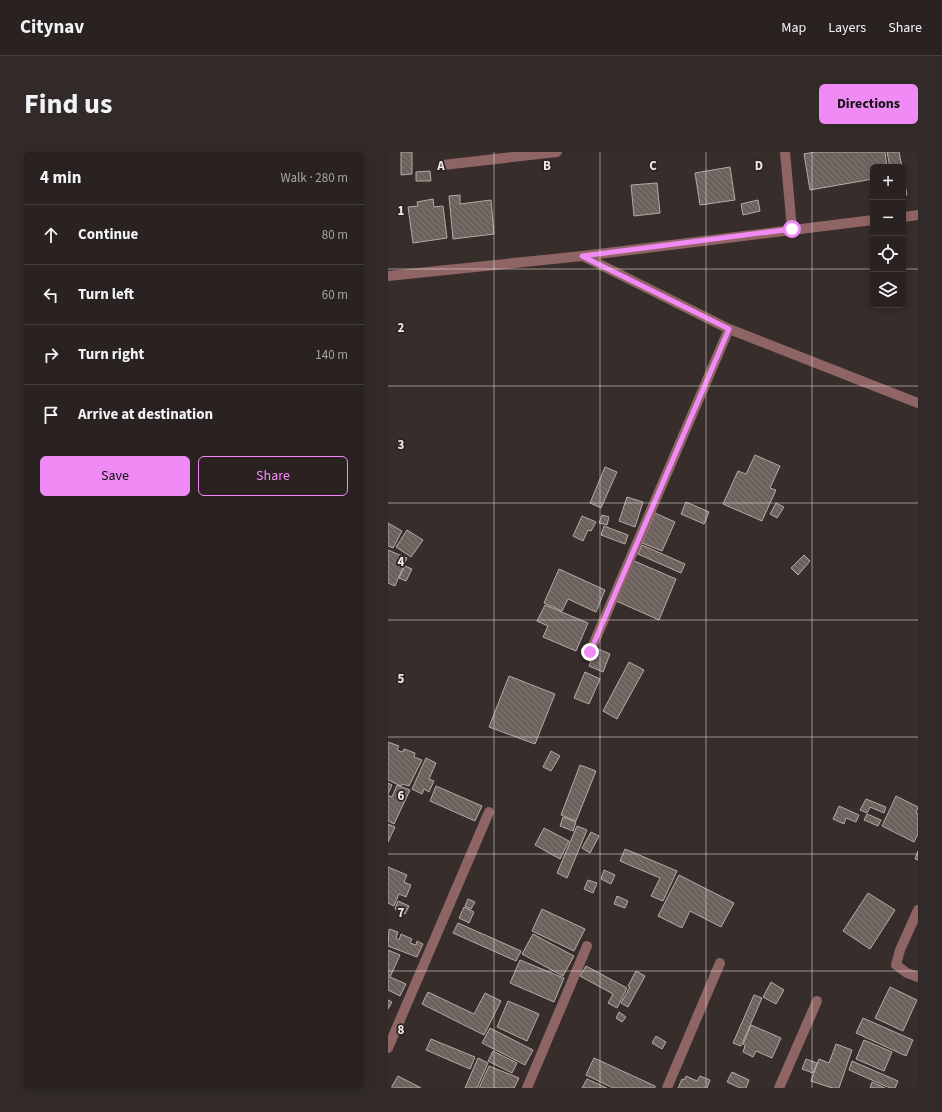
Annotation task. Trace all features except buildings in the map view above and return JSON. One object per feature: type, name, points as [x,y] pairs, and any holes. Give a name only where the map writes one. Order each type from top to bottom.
[{"type":"street","points":[[443,165],[556,152]]},
{"type":"street","points":[[784,152],[792,229]]},
{"type":"street","points":[[906,216],[918,215]]},
{"type":"street","points":[[388,276],[582,256],[870,220]]},
{"type":"street","points":[[582,256],[729,329],[918,403]]},
{"type":"street","points":[[590,652],[729,329]]},
{"type":"street","points":[[388,1048],[489,812]]},
{"type":"street","points":[[918,910],[900,950],[896,965],[907,973],[918,977]]},
{"type":"street","points":[[527,1088],[587,946]]},
{"type":"street","points":[[667,1088],[720,963]]},
{"type":"street","points":[[779,1088],[816,1001]]},
{"type":"route","points":[[590,652],[729,329],[582,256],[792,229]]}]
